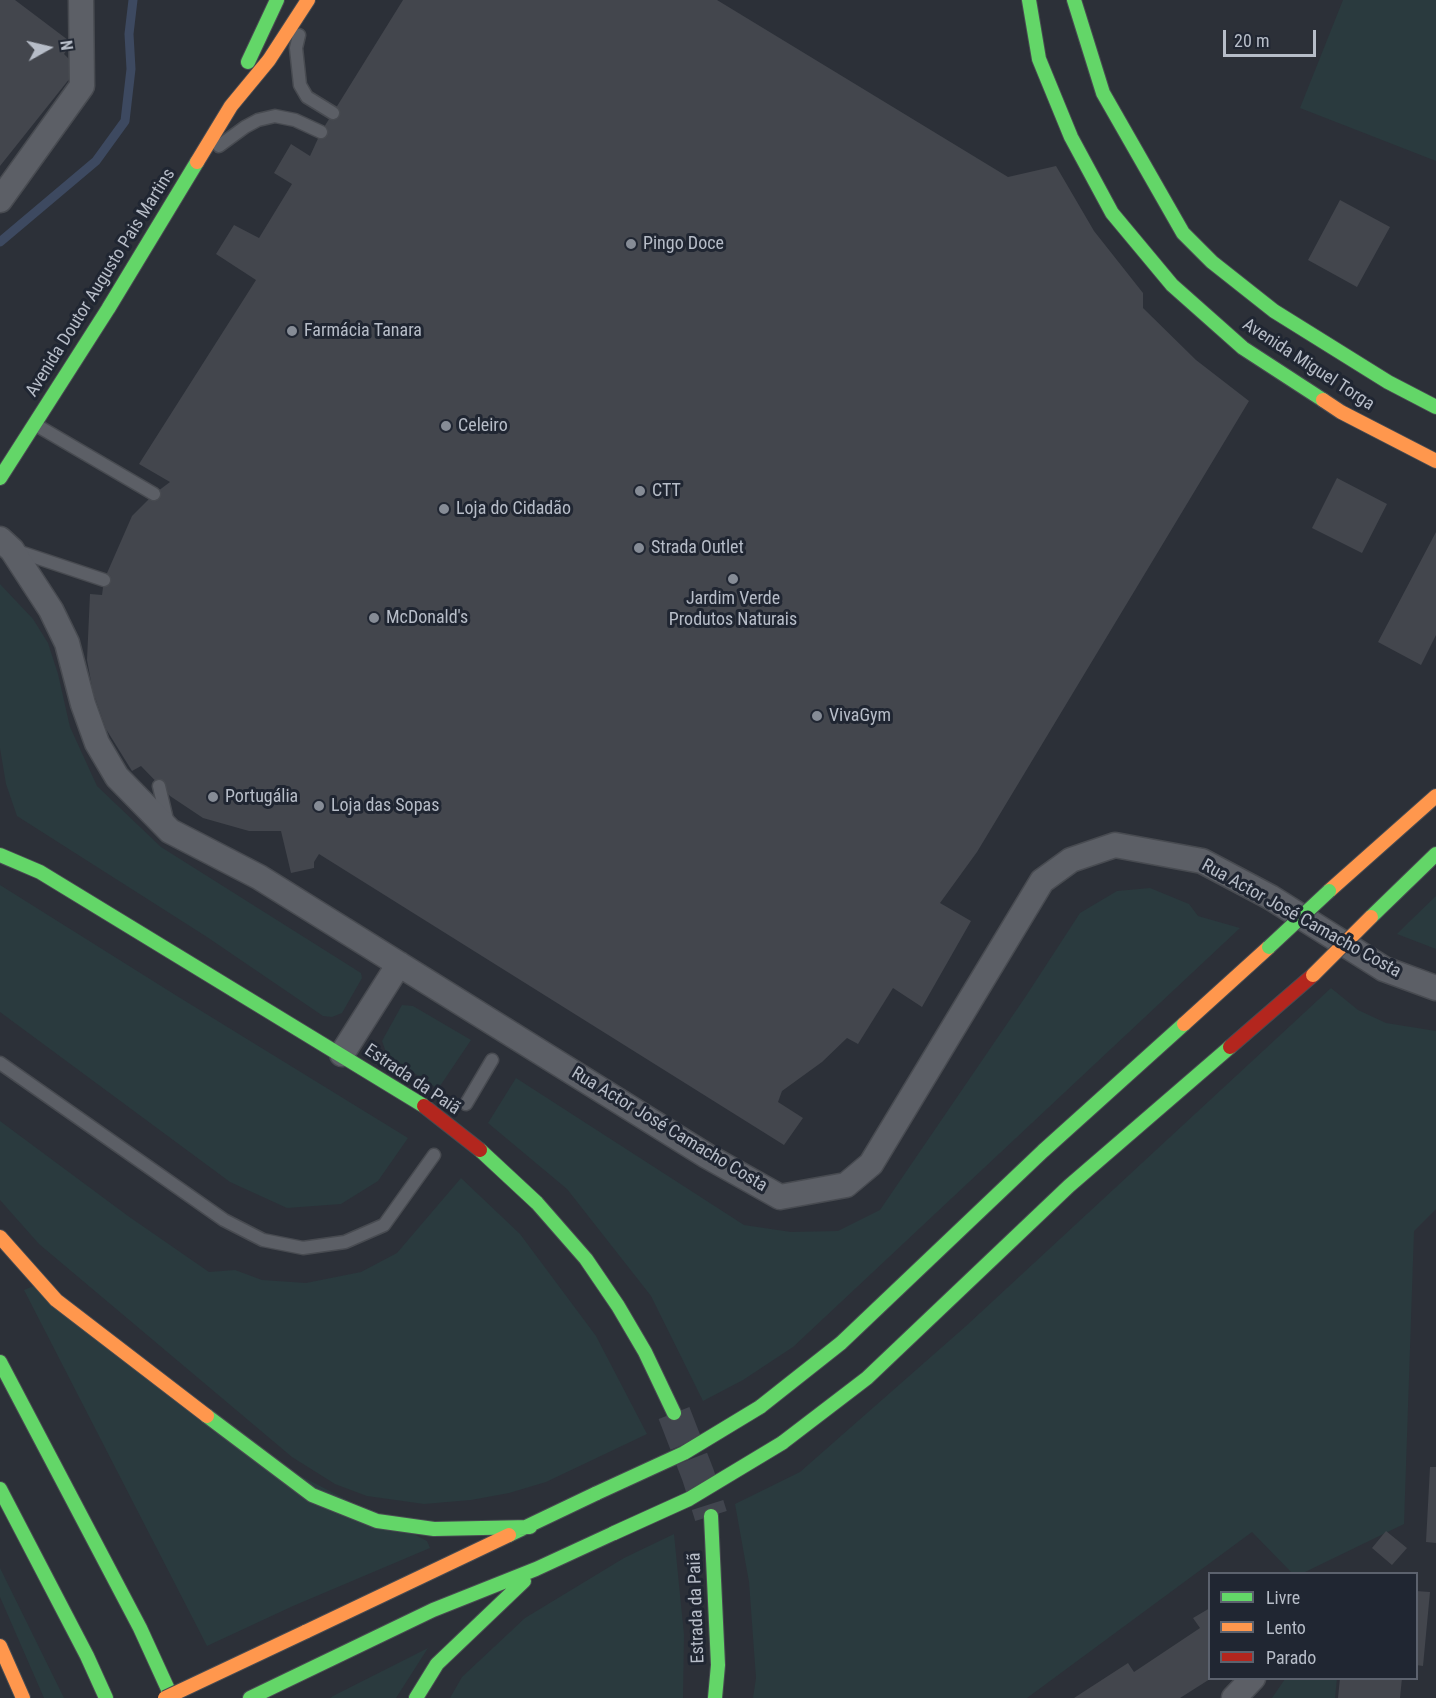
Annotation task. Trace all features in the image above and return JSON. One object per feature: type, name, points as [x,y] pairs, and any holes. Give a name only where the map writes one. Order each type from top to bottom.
[{"type":"main road","name":"Avenida Doutor Augusto Pais Martins","points":[[231,106],[255,46],[277,0]]},
{"type":"main road","name":"Avenida Miguel Torga","points":[[1029,0],[1040,59],[1071,137],[1112,213],[1172,285],[1243,348],[1341,412],[1436,461]]},
{"type":"main road","name":"Avenida Miguel Torga","points":[[1074,0],[1103,93],[1183,233],[1212,262],[1274,311],[1388,382],[1436,407]]},
{"type":"main road","name":"Avenida Doutor Augusto Pais Martins","points":[[0,478],[108,309],[231,106],[269,60],[308,1]]},
{"type":"main road","points":[[165,1698],[684,1453],[760,1407],[841,1343],[1043,1151],[1436,796]]},
{"type":"main road","points":[[4,840],[40,872]]},
{"type":"main road","points":[[250,1698],[433,1610],[536,1569],[689,1499],[782,1443],[867,1378],[1069,1186],[1313,975],[1436,854]]},
{"type":"main road","points":[[0,855],[40,872]]},
{"type":"main road","name":"Estrada da Paiã","points":[[40,872],[342,1054],[424,1106],[480,1150],[537,1203],[586,1259],[618,1306],[645,1353],[674,1413]]},
{"type":"main road","points":[[0,1238],[56,1300],[312,1495],[377,1521],[434,1529],[530,1527]]},
{"type":"main road","points":[[0,1362],[140,1628],[172,1698]]},
{"type":"main road","points":[[0,1489],[87,1656],[106,1698]]},
{"type":"main road","name":"Estrada da Paiã","points":[[711,1516],[718,1665],[715,1698]]},
{"type":"main road","points":[[416,1698],[437,1664],[536,1569]]},
{"type":"main road","points":[[0,1646],[23,1698]]},
{"type":"street","points":[[0,200],[82,86],[81,0]]},
{"type":"street","name":"Rua Actor José Camacho Costa","points":[[6,544],[51,610],[67,643],[83,704],[97,742],[117,777],[170,831],[259,877],[707,1156],[780,1197],[846,1185],[871,1164],[1042,881],[1071,860],[1115,844],[1202,861],[1270,897],[1384,969],[1436,988]]},
{"type":"street","points":[[342,1054],[399,964]]},
{"type":"street","points":[[1234,1698],[1251,1680]]},
{"type":"lane","points":[[308,1],[296,48],[300,85],[307,96],[333,113]]},
{"type":"lane","points":[[198,160],[245,127],[258,120],[275,116],[295,120],[321,132]]},
{"type":"lane","points":[[35,424],[154,494]]},
{"type":"lane","points":[[6,544],[104,579]]},
{"type":"lane","points":[[159,786],[170,831]]},
{"type":"lane","points":[[466,1104],[492,1060]]},
{"type":"lane","points":[[0,1063],[224,1220],[263,1240],[303,1248],[345,1242],[384,1225],[434,1155]]},
{"type":"shaded area","points":[[1343,0],[1436,0],[1436,161],[1300,108]]},
{"type":"shaded area","points":[[0,584],[33,619],[48,643],[58,674],[70,727],[97,786],[161,847],[361,973],[362,978],[342,1013],[332,1017],[323,1016],[207,937],[17,816],[6,784],[0,748]]},
{"type":"shaded area","points":[[0,885],[408,1138],[378,1181],[341,1204],[287,1208],[230,1182],[0,1012]]},
{"type":"shaded area","points":[[1150,888],[1189,904],[1198,916],[1240,928],[793,1347],[743,1380],[703,1401],[651,1296],[567,1189],[488,1123],[516,1078],[744,1225],[791,1232],[838,1231],[880,1210],[1080,913],[1117,891]]},
{"type":"shaded area","points":[[1436,896],[1436,949],[1397,934],[1409,922]]},
{"type":"shaded area","points":[[1331,988],[1358,1010],[1386,1023],[1436,1031],[1436,1209],[1414,1231],[1404,1524],[1305,1572],[1291,1572],[1252,1532],[1027,1698],[753,1698],[756,1678],[749,1582],[735,1504],[800,1472],[966,1326]]},
{"type":"shaded area","points":[[402,1005],[413,1006],[471,1040],[438,1089],[387,1055],[382,1041]]},
{"type":"shaded area","points":[[0,1121],[128,1216],[209,1272],[235,1270],[262,1280],[306,1283],[361,1272],[397,1253],[461,1178],[520,1234],[596,1336],[647,1434],[546,1482],[509,1493],[471,1500],[424,1504],[367,1496],[335,1484],[292,1457],[39,1244],[0,1200]]},
{"type":"shaded area","points":[[36,1285],[213,1431],[427,1541],[430,1548],[293,1606],[207,1646],[24,1290]]},
{"type":"shaded area","points":[[674,1534],[684,1635],[683,1698],[450,1698],[462,1677],[525,1618],[624,1558]]},
{"type":"shaded area","points":[[0,1568],[64,1698],[44,1698],[0,1597]]},
{"type":"shaded area","points":[[428,1648],[396,1698],[330,1698],[335,1695]]},
{"type":"shaded area","points":[[1284,1680],[1337,1680],[1335,1698],[1272,1698]]},
{"type":"building","points":[[0,0],[15,0],[72,43],[64,54],[78,68],[0,166]]},
{"type":"building","name":"Strada Outlet","points":[[403,0],[717,0],[1008,177],[1056,166],[1094,231],[1143,293],[1143,308],[1196,360],[1249,401],[977,852],[940,903],[971,921],[922,1007],[893,988],[858,1044],[847,1038],[822,1062],[782,1091],[778,1102],[803,1118],[784,1145],[319,854],[314,862],[314,868],[291,873],[281,831],[249,831],[203,818],[170,796],[141,766],[132,771],[106,729],[93,692],[87,660],[90,594],[102,595],[104,580],[132,516],[170,482],[139,464],[256,280],[216,254],[234,225],[259,238],[292,184],[274,173],[291,144],[310,156],[321,132]]},
{"type":"building","points":[[1340,200],[1390,227],[1357,287],[1308,260]]},
{"type":"building","points":[[1337,478],[1387,504],[1362,553],[1312,528]]},
{"type":"building","points":[[1436,532],[1436,635],[1421,665],[1378,642]]},
{"type":"building","points":[[1430,1467],[1436,1467],[1436,1543],[1426,1542]]},
{"type":"building","points":[[1386,1531],[1407,1548],[1392,1565],[1372,1548]]},
{"type":"building","points":[[1418,1591],[1430,1592],[1423,1666],[1418,1665]]},
{"type":"building","points":[[1208,1609],[1208,1680],[1180,1698],[1074,1698],[1128,1663],[1134,1672],[1200,1628],[1193,1618]]},
{"type":"building","points":[[1340,1680],[1402,1680],[1400,1698],[1338,1698]]},
{"type":"waterway","points":[[0,242],[96,161],[125,121],[131,69],[129,34],[133,0]]},
{"type":"tunnel","points":[[674,1413],[711,1516]]},
{"type":"traffic: fast","points":[[248,62],[277,0]]},
{"type":"traffic: fast","points":[[1029,0],[1039,59],[1071,137],[1112,213],[1172,285],[1243,348],[1323,400]]},
{"type":"traffic: fast","points":[[1074,0],[1103,93],[1183,233],[1212,262],[1274,311],[1388,382],[1436,407]]},
{"type":"traffic: fast","points":[[0,478],[108,309],[197,162]]},
{"type":"traffic: fast","points":[[1371,917],[1436,854]]},
{"type":"traffic: fast","points":[[0,855],[40,872],[424,1106]]},
{"type":"traffic: fast","points":[[1269,947],[1329,891]]},
{"type":"traffic: fast","points":[[760,1407],[841,1343],[1043,1151],[1184,1024]]},
{"type":"traffic: fast","points":[[782,1443],[867,1378],[1069,1186],[1230,1047]]},
{"type":"traffic: fast","points":[[480,1150],[537,1203],[586,1259],[618,1306],[645,1352],[674,1413]]},
{"type":"traffic: fast","points":[[0,1362],[140,1628],[172,1698]]},
{"type":"traffic: fast","points":[[597,1493],[684,1453],[760,1407]]},
{"type":"traffic: fast","points":[[207,1416],[312,1495],[377,1521],[434,1529],[530,1527]]},
{"type":"traffic: fast","points":[[614,1533],[689,1499],[782,1443]]},
{"type":"traffic: fast","points":[[0,1489],[87,1656],[106,1698]]},
{"type":"traffic: fast","points":[[509,1535],[597,1493]]},
{"type":"traffic: fast","points":[[711,1516],[718,1665],[715,1698]]},
{"type":"traffic: fast","points":[[250,1698],[433,1610],[536,1569],[614,1533]]},
{"type":"traffic: fast","points":[[416,1698],[437,1664],[524,1581]]},
{"type":"traffic: slow","points":[[197,162],[231,106],[269,60],[308,0]]},
{"type":"traffic: slow","points":[[1323,400],[1341,412],[1436,461]]},
{"type":"traffic: slow","points":[[1329,891],[1436,796]]},
{"type":"traffic: slow","points":[[1313,975],[1371,917]]},
{"type":"traffic: slow","points":[[1184,1024],[1269,947]]},
{"type":"traffic: slow","points":[[0,1237],[56,1300],[207,1416]]},
{"type":"traffic: slow","points":[[305,1632],[509,1535]]},
{"type":"traffic: slow","points":[[165,1698],[305,1632]]},
{"type":"traffic: slow","points":[[0,1646],[23,1698]]},
{"type":"traffic: jam","points":[[1230,1047],[1313,975]]},
{"type":"traffic: jam","points":[[424,1106],[480,1150]]},
{"type":"place","name":"Pingo Doce","points":[[631,244]]},
{"type":"place","name":"Farmácia Tanara","points":[[292,331]]},
{"type":"place","name":"Celeiro","points":[[446,426]]},
{"type":"place","name":"CTT","points":[[640,491]]},
{"type":"place","name":"Loja do Cidadão","points":[[444,509]]},
{"type":"place","name":"Strada Outlet","points":[[639,548]]},
{"type":"place","name":"Jardim Verde Produtos Naturais","points":[[733,579]]},
{"type":"place","name":"McDonald's","points":[[374,618]]},
{"type":"place","name":"VivaGym","points":[[817,716]]},
{"type":"place","name":"Portugália","points":[[213,797]]},
{"type":"place","name":"Loja das Sopas","points":[[319,806]]}]
